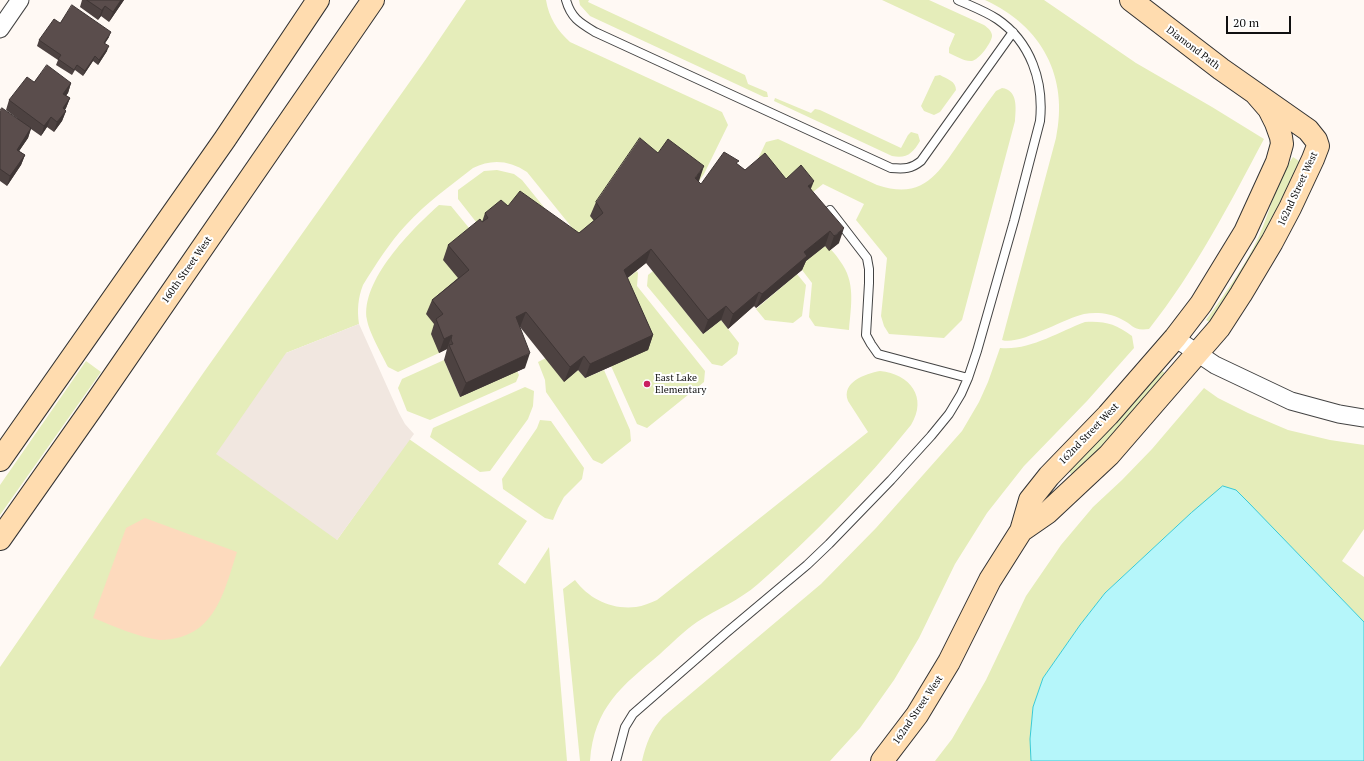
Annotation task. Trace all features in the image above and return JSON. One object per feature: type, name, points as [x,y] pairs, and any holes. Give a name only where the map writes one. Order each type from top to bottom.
[{"type":"street","points":[[0,29],[20,0]]},
{"type":"street","points":[[0,460],[225,138],[318,0]]},
{"type":"street","name":"160th Street West","points":[[0,539],[373,0]]},
{"type":"street","name":"Diamond Path","points":[[1131,0],[1190,46],[1256,94]]},
{"type":"street","name":"162nd Street West","points":[[882,761],[917,715],[936,686],[990,580],[1021,531],[1030,500],[1053,472],[1127,394],[1174,338],[1201,304],[1245,232],[1280,153],[1282,144],[1279,130],[1268,109],[1256,94]]},
{"type":"street","name":"162nd Street West","points":[[1021,531],[1047,513],[1109,455],[1219,328],[1257,269],[1290,208],[1318,146],[1316,140],[1308,130],[1256,94]]},
{"type":"street","points":[[1174,338],[1196,354],[1215,365],[1292,401],[1339,414],[1364,418]]},
{"type":"lane","points":[[566,0],[569,9],[576,20],[595,32],[891,168],[904,169],[914,167],[921,161],[1013,32]]},
{"type":"lane","points":[[616,761],[625,727],[633,714],[807,565],[850,523],[931,436],[949,414],[961,394],[978,351],[1014,221],[1042,108],[1038,77],[1028,56],[1013,32],[996,18],[958,0]]},
{"type":"lane","points":[[830,210],[867,258],[869,283],[866,335],[870,344],[878,354],[968,378]]},
{"type":"green space","points":[[466,0],[546,0],[554,23],[570,42],[722,112],[728,125],[704,174],[699,181],[598,227],[582,240],[527,172],[514,165],[500,162],[486,163],[473,168],[422,209],[400,232],[378,261],[363,285],[358,304],[359,324],[286,353],[337,540],[409,439],[527,521],[498,564],[525,584],[549,547],[567,761],[0,761],[0,667],[204,372],[426,59]]},
{"type":"green space","points":[[579,0],[589,0],[588,2],[745,75],[748,84],[767,92],[768,97],[764,97],[590,16],[580,5]]},
{"type":"green space","points":[[882,0],[929,0],[984,25],[991,32],[992,38],[982,54],[975,60],[963,60],[949,53],[949,48],[955,34]]},
{"type":"green space","points":[[985,0],[1044,0],[1136,63],[1264,139],[1211,237],[1166,307],[1149,329],[1136,328],[1112,315],[1089,313],[1019,339],[1010,341],[1002,340],[1056,138],[1059,116],[1058,94],[1054,74],[1047,56],[1036,39],[1022,24],[1005,11]]},
{"type":"green space","points":[[940,75],[953,82],[956,90],[940,112],[934,115],[924,111],[921,106],[935,76]]},
{"type":"green space","points":[[1002,88],[1011,92],[1015,100],[1015,121],[962,320],[944,338],[889,334],[884,326],[881,316],[887,258],[856,220],[864,204],[823,184],[808,196],[780,193],[756,163],[766,142],[778,139],[877,185],[893,189],[907,189],[918,186],[928,181],[937,173],[996,91]]},
{"type":"green space","points":[[775,98],[811,113],[815,109],[820,110],[901,148],[911,132],[918,134],[920,141],[915,149],[906,156],[892,156],[774,101]]},
{"type":"green space","points":[[1293,157],[1302,163],[1273,222],[1211,323],[1206,320],[1235,279],[1254,246],[1282,176]]},
{"type":"green space","points":[[497,170],[514,174],[522,180],[568,237],[480,227],[458,199],[458,190],[484,171]]},
{"type":"green space","points":[[439,205],[451,206],[474,234],[463,285],[437,329],[439,353],[398,372],[388,367],[373,337],[367,320],[367,305],[372,289],[390,257],[415,228]]},
{"type":"green space","points":[[825,246],[832,250],[845,269],[848,277],[851,294],[849,330],[815,326],[809,317],[812,283],[799,266]]},
{"type":"green space","points":[[637,271],[637,286],[705,371],[704,382],[647,428],[637,424],[611,366],[647,350],[619,285]]},
{"type":"green space","points":[[653,271],[703,334],[721,320],[739,343],[737,354],[722,366],[712,364],[647,286],[648,275]]},
{"type":"green space","points":[[797,274],[806,285],[802,316],[793,323],[765,320],[756,309]]},
{"type":"green space","points":[[1085,322],[1110,324],[1120,329],[1132,336],[1134,348],[1087,401],[1024,466],[987,513],[955,564],[919,638],[894,680],[860,728],[830,761],[642,761],[645,749],[655,727],[663,717],[821,584],[876,528],[962,431],[979,402],[1000,348],[1022,347],[1033,344]]},
{"type":"green space","points":[[546,358],[565,381],[578,370],[585,378],[604,370],[630,430],[631,441],[602,464],[593,460],[546,392],[545,380],[538,362]]},
{"type":"green space","points":[[444,360],[460,397],[517,371],[519,375],[516,382],[430,420],[407,411],[398,388],[402,379]]},
{"type":"green space","points":[[86,361],[101,372],[0,515],[0,485]]},
{"type":"green space","points":[[1161,370],[1166,374],[1111,439],[1072,475],[1068,470]]},
{"type":"green space","points":[[880,371],[891,373],[900,377],[913,389],[917,396],[918,405],[916,415],[911,425],[857,488],[778,566],[744,595],[705,617],[683,633],[622,688],[612,699],[597,726],[590,761],[580,761],[563,589],[575,580],[594,598],[618,607],[636,607],[657,600],[868,432],[848,401],[847,394],[851,384],[856,380],[868,374]]},
{"type":"green space","points":[[525,387],[534,391],[533,406],[528,419],[490,471],[480,472],[430,437],[433,428]]},
{"type":"green space","points":[[1204,388],[1218,398],[1248,413],[1288,430],[1330,440],[1364,445],[1364,529],[1342,561],[1364,577],[1364,622],[1236,490],[1191,513],[1105,593],[1080,625],[1043,678],[1033,707],[1030,739],[1031,761],[935,761],[952,739],[986,680],[1026,596],[1061,545],[1093,507],[1152,449]]},
{"type":"green space","points":[[540,420],[551,421],[584,468],[582,479],[564,497],[553,520],[545,518],[503,489],[502,479],[537,428]]},
{"type":"sand","points":[[145,518],[237,552],[219,603],[212,614],[204,624],[194,632],[181,637],[163,640],[151,639],[93,618],[126,528]]},
{"type":"shaded area","points":[[359,324],[399,413],[405,424],[414,434],[337,540],[216,454],[286,353]]},
{"type":"water","points":[[1223,486],[1236,490],[1364,622],[1364,761],[1031,761],[1030,739],[1033,707],[1043,678],[1080,625],[1105,593],[1191,513]]},
{"type":"building","points":[[87,0],[121,0],[113,12],[105,6],[102,10]]},
{"type":"building","points":[[72,5],[111,32],[104,43],[109,46],[99,60],[95,56],[85,71],[77,65],[74,70],[58,59],[61,55],[39,40],[54,19],[60,23]]},
{"type":"building","points":[[47,65],[71,83],[63,94],[70,98],[63,108],[66,111],[57,122],[51,117],[44,126],[9,100],[27,77],[34,82]]},
{"type":"building","points":[[2,108],[31,128],[17,150],[25,155],[10,176],[0,169],[0,111]]},
{"type":"building","name":"East Lake Elementary","points":[[640,138],[658,153],[668,139],[704,166],[695,178],[701,184],[724,152],[739,161],[736,163],[745,170],[765,153],[786,179],[801,165],[814,181],[808,186],[844,228],[834,236],[830,231],[804,252],[807,256],[762,294],[759,292],[733,314],[726,306],[708,320],[651,249],[624,270],[653,335],[590,364],[584,356],[570,367],[526,312],[516,317],[530,353],[466,383],[449,345],[453,344],[451,340],[452,335],[444,339],[436,319],[443,314],[432,300],[469,270],[448,245],[480,219],[482,222],[488,218],[485,213],[501,200],[508,206],[520,191],[579,233],[603,213],[596,202]]},
{"type":"place","name":"East Lake Elementary","points":[[647,384]]}]
